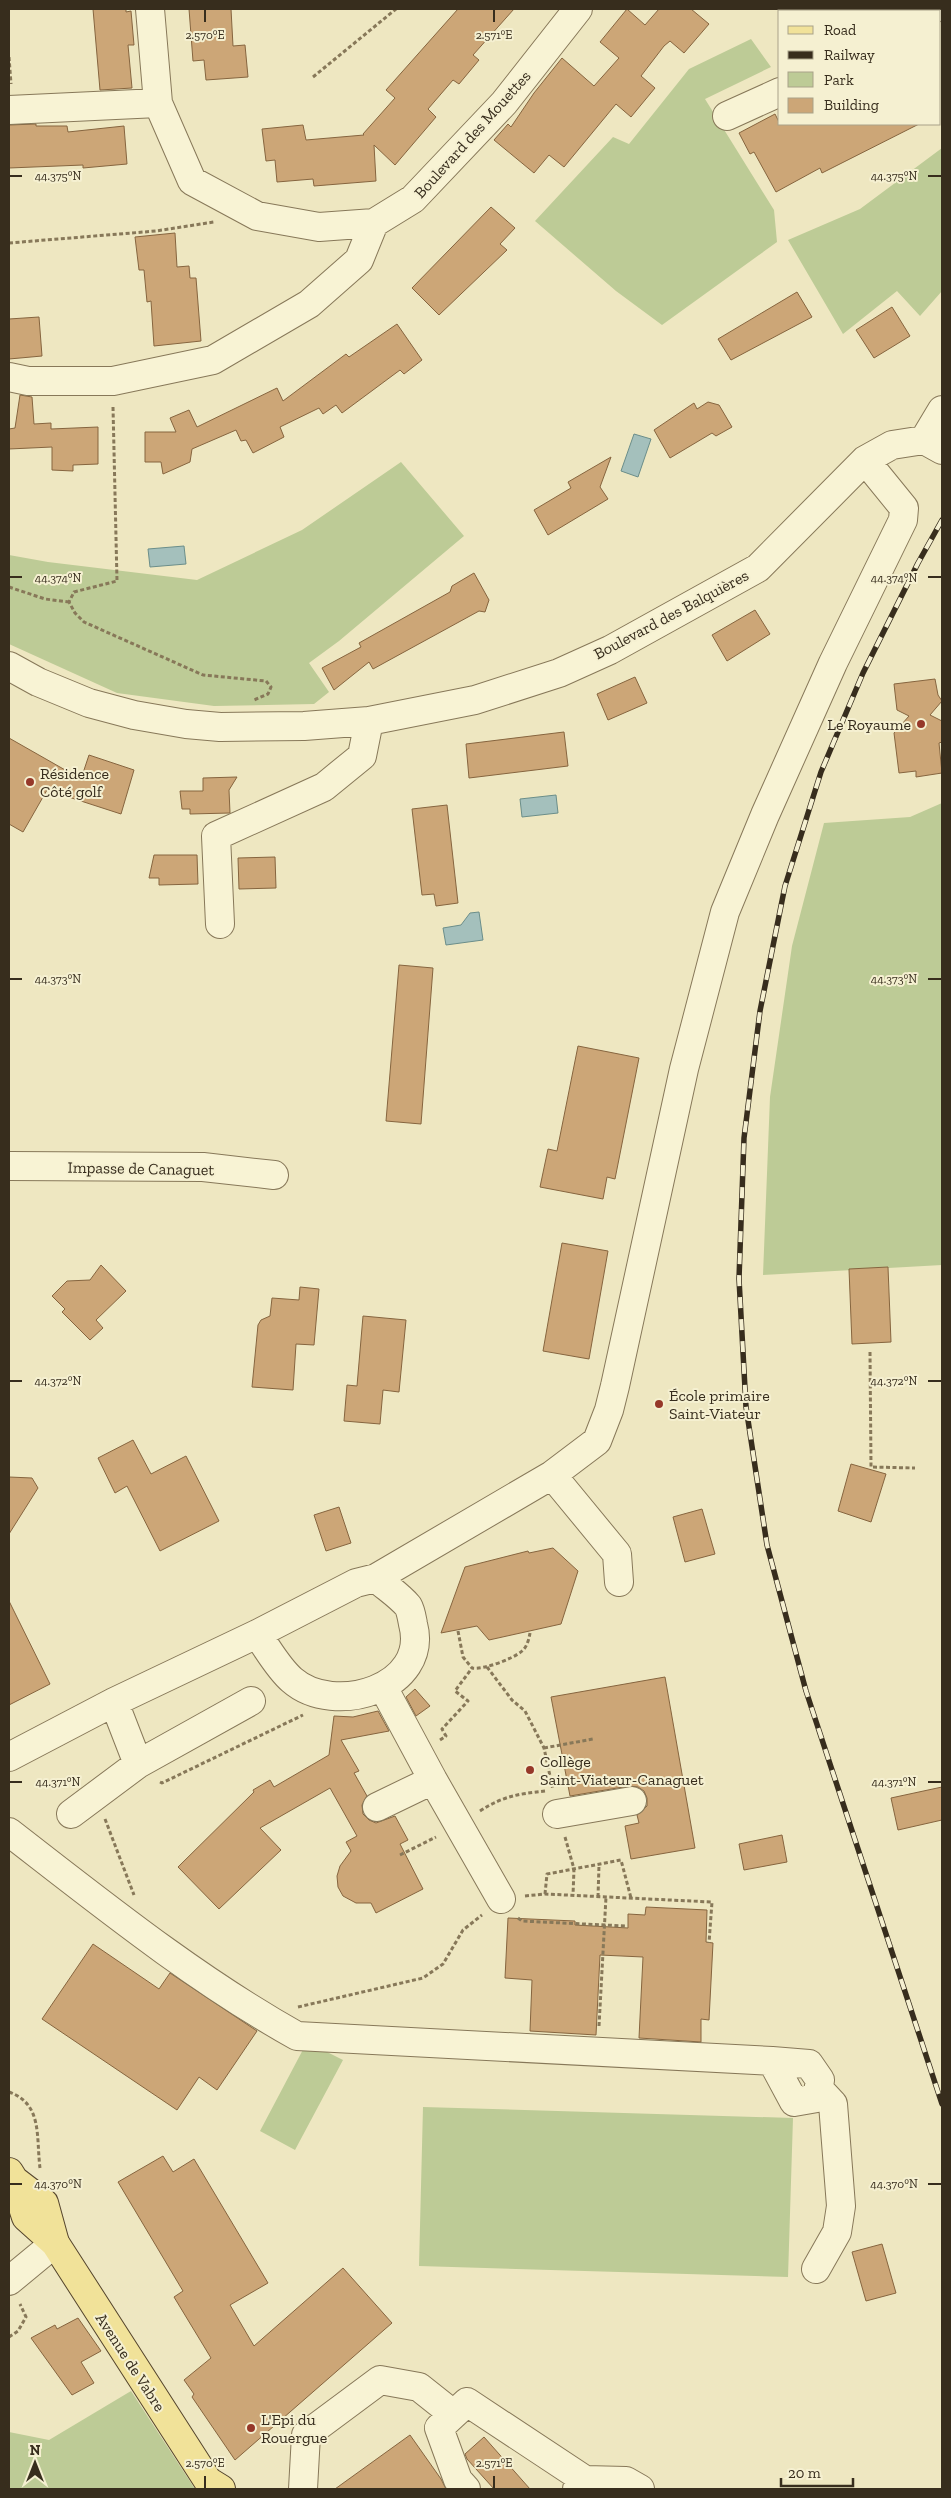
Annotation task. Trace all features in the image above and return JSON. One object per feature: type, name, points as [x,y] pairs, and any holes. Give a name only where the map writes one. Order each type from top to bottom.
[{"type":"main road","points":[[12,2176],[44,2203],[55,2243]]},
{"type":"main road","points":[[12,2176],[26,2217],[55,2243]]},
{"type":"main road","name":"Avenue de Vabre","points":[[55,2243],[212,2487]]},
{"type":"street","points":[[9,377],[28,381],[113,381],[213,360],[309,304],[359,260],[374,223],[319,227],[257,216],[192,181],[158,103],[150,9]]},
{"type":"street","name":"Boulevard des Mouettes","points":[[374,223],[413,200],[504,103],[578,9]]},
{"type":"street","points":[[727,116],[778,93]]},
{"type":"street","points":[[9,110],[158,103]]},
{"type":"street","points":[[933,445],[942,410]]},
{"type":"street","name":"Boulevard des Balquières","points":[[9,666],[38,682],[88,703],[134,715],[186,724],[242,727],[369,721],[475,700],[559,672],[630,640],[743,574],[758,568],[865,460],[892,445],[933,445]]},
{"type":"street","points":[[9,1757],[114,1702],[257,1634],[356,1583],[376,1578],[552,1475],[597,1441],[609,1410],[684,1069],[724,912],[764,815],[832,663],[903,520],[904,508],[865,460]]},
{"type":"street","points":[[220,924],[216,836],[324,787],[362,756],[369,721]]},
{"type":"street","name":"Impasse de Canaguet","points":[[9,1166],[203,1167],[274,1175]]},
{"type":"street","points":[[552,1475],[616,1554],[619,1582]]},
{"type":"street","points":[[257,1634],[292,1680],[311,1690],[331,1696],[359,1695],[384,1687],[411,1662],[417,1638],[408,1607],[376,1578]]},
{"type":"street","points":[[384,1687],[433,1780],[501,1899]]},
{"type":"street","points":[[71,1814],[138,1764],[251,1701]]},
{"type":"street","points":[[114,1702],[138,1764]]},
{"type":"street","points":[[377,1807],[433,1780]]},
{"type":"street","points":[[558,1814],[632,1801]]},
{"type":"street","points":[[9,1832],[136,1930],[272,2022],[297,2036],[809,2064],[820,2080],[819,2088],[833,2104],[842,2206],[837,2232],[816,2269]]},
{"type":"street","points":[[13,2289],[55,2243]]},
{"type":"street","points":[[304,2489],[306,2435],[380,2380],[419,2387],[454,2414]]},
{"type":"street","points":[[466,2489],[458,2480],[439,2428],[467,2402],[581,2484],[626,2481],[640,2489]]},
{"type":"path","points":[[313,77],[396,9]]},
{"type":"path","points":[[9,243],[156,231],[257,216]]},
{"type":"path","points":[[69,602],[74,592],[117,580],[113,381]]},
{"type":"path","points":[[9,586],[45,599],[69,602]]},
{"type":"path","points":[[69,602],[75,613],[84,622],[203,674],[266,680],[271,687],[268,694]]},
{"type":"path","points":[[870,1352],[871,1467],[915,1468]]},
{"type":"path","points":[[458,1631],[463,1657],[472,1668]]},
{"type":"path","points":[[418,1752],[431,1747],[446,1736],[442,1729],[468,1701],[455,1691],[472,1668],[487,1667],[522,1651],[530,1633]]},
{"type":"path","points":[[487,1667],[512,1700],[526,1711]]},
{"type":"path","points":[[266,1732],[288,1721]]},
{"type":"path","points":[[544,1748],[593,1739]]},
{"type":"path","points":[[97,1795],[142,1916],[136,1930]]},
{"type":"path","points":[[545,1894],[547,1874],[621,1860],[631,1898]]},
{"type":"path","points":[[598,1896],[599,1864]]},
{"type":"path","points":[[573,1895],[574,1869]]},
{"type":"path","points":[[272,2022],[293,2008],[423,1978],[443,1964],[463,1930],[501,1899],[545,1894],[712,1902],[709,1943]]},
{"type":"path","points":[[599,2035],[606,1897]]},
{"type":"path","points":[[501,1899],[522,1922],[626,1926]]},
{"type":"path","points":[[9,2092],[25,2099],[34,2112],[44,2203]]},
{"type":"path","points":[[9,2337],[18,2332],[26,2317],[13,2289]]},
{"type":"green space","points":[[751,39],[771,67],[705,99],[774,210],[777,242],[662,325],[616,291],[535,221],[613,137],[629,144],[689,69]]},
{"type":"green space","points":[[942,148],[942,291],[920,316],[897,291],[843,334],[788,240],[860,209]]},
{"type":"green space","points":[[401,462],[464,536],[339,641],[309,663],[329,692],[314,704],[214,706],[117,693],[9,644],[9,555],[48,562],[197,580],[302,530]]},
{"type":"green space","points":[[942,803],[942,1265],[763,1275],[770,1097],[792,946],[824,823],[910,817]]},
{"type":"green space","points":[[307,2042],[343,2060],[295,2150],[260,2131]]},
{"type":"green space","points":[[423,2107],[793,2118],[788,2277],[419,2266]]},
{"type":"green space","points":[[131,2391],[195,2489],[9,2489],[9,2432],[49,2440]]},
{"type":"water","points":[[634,434],[651,439],[638,477],[621,471]]},
{"type":"water","points":[[184,546],[186,564],[150,567],[148,549]]},
{"type":"water","points":[[556,795],[558,813],[522,817],[520,799]]},
{"type":"water","points":[[479,912],[483,940],[446,945],[443,928],[461,925],[470,913]]},
{"type":"building","points":[[93,9],[126,9],[126,12],[131,11],[134,45],[128,45],[132,88],[100,90]]},
{"type":"building","points":[[189,9],[231,9],[233,46],[245,45],[248,77],[206,80],[204,60],[193,61]]},
{"type":"building","points":[[458,9],[514,9],[473,55],[479,60],[459,84],[453,80],[428,109],[436,117],[395,165],[374,145],[376,181],[314,186],[313,179],[277,182],[275,160],[266,161],[262,129],[303,125],[306,140],[364,135],[395,98],[386,90]]},
{"type":"building","points":[[627,9],[645,25],[659,9],[691,9],[709,24],[684,53],[670,41],[664,46],[641,76],[655,88],[631,117],[616,104],[564,167],[549,155],[534,173],[494,140],[508,124],[511,127],[534,93],[562,58],[594,86],[619,58],[600,42]]},
{"type":"building","points":[[775,114],[778,125],[917,125],[822,173],[820,168],[776,192],[754,152],[750,154],[739,133]]},
{"type":"building","points":[[36,124],[36,126],[67,126],[68,132],[124,126],[127,164],[83,168],[83,165],[9,168],[9,125]]},
{"type":"building","points":[[491,207],[515,228],[500,244],[507,250],[439,315],[412,288]]},
{"type":"building","points":[[175,233],[177,267],[189,266],[190,278],[196,278],[201,341],[154,346],[151,301],[147,302],[144,270],[139,270],[135,237]]},
{"type":"building","points":[[797,292],[812,317],[731,360],[718,339]]},
{"type":"building","points":[[892,307],[910,336],[874,358],[856,330]]},
{"type":"building","points":[[39,317],[42,356],[9,359],[9,319]]},
{"type":"building","points":[[397,324],[422,360],[404,374],[400,370],[342,413],[336,405],[323,414],[319,408],[280,427],[284,437],[253,453],[246,440],[241,441],[236,430],[192,449],[190,462],[163,474],[161,462],[145,462],[145,432],[176,432],[170,418],[189,410],[197,427],[277,388],[283,401],[346,354],[349,357]]},
{"type":"building","points":[[20,395],[32,397],[34,424],[51,423],[51,429],[98,427],[98,464],[73,465],[73,471],[52,470],[52,447],[9,449],[9,429],[15,428]]},
{"type":"building","points":[[708,402],[719,405],[732,427],[716,436],[712,433],[670,458],[654,430],[694,403],[697,409]]},
{"type":"building","points":[[611,457],[600,487],[608,499],[548,535],[534,510],[571,488],[568,482]]},
{"type":"building","points":[[474,573],[489,600],[485,612],[479,611],[373,669],[369,662],[334,690],[322,668],[361,647],[359,643],[450,592],[452,586]]},
{"type":"building","points":[[755,610],[770,634],[727,661],[712,635]]},
{"type":"building","points":[[635,677],[647,703],[608,720],[597,694]]},
{"type":"building","name":"Le Royaume","points":[[935,679],[938,695],[942,701],[930,715],[942,721],[942,742],[939,743],[942,773],[916,777],[916,771],[899,773],[894,733],[909,716],[897,710],[894,684]]},
{"type":"building","points":[[564,732],[568,766],[469,778],[466,744]]},
{"type":"building","points":[[9,738],[81,779],[89,755],[134,770],[121,814],[47,790],[23,832],[9,824]]},
{"type":"building","points":[[237,777],[229,790],[230,813],[190,814],[190,809],[182,809],[180,791],[203,791],[203,778]]},
{"type":"building","points":[[447,805],[458,903],[436,906],[434,894],[422,895],[412,809]]},
{"type":"building","points":[[154,855],[197,855],[198,884],[159,885],[159,878],[149,878]]},
{"type":"building","points":[[275,857],[276,888],[239,889],[238,858]]},
{"type":"building","points":[[399,965],[433,968],[421,1124],[386,1121]]},
{"type":"building","points":[[578,1046],[639,1058],[615,1179],[607,1177],[603,1199],[540,1187],[548,1149],[557,1151]]},
{"type":"building","points":[[562,1243],[608,1251],[589,1359],[543,1351]]},
{"type":"building","points":[[101,1265],[126,1291],[96,1320],[103,1328],[90,1340],[62,1312],[65,1309],[52,1296],[67,1281],[90,1280]]},
{"type":"building","points":[[888,1267],[891,1342],[852,1344],[849,1269]]},
{"type":"building","points":[[300,1287],[319,1289],[314,1345],[296,1344],[293,1390],[252,1387],[258,1325],[261,1320],[270,1316],[272,1298],[299,1300]]},
{"type":"building","points":[[363,1316],[406,1320],[399,1392],[383,1390],[380,1424],[344,1421],[347,1385],[357,1386]]},
{"type":"building","points":[[133,1440],[151,1474],[186,1456],[219,1521],[160,1551],[127,1486],[115,1493],[98,1458]]},
{"type":"building","points":[[851,1464],[886,1474],[871,1522],[838,1511]]},
{"type":"building","points":[[9,1477],[32,1478],[38,1488],[9,1534]]},
{"type":"building","points":[[339,1507],[351,1543],[326,1551],[314,1515]]},
{"type":"building","points":[[702,1509],[715,1554],[685,1562],[673,1517]]},
{"type":"building","points":[[553,1548],[578,1571],[561,1624],[489,1640],[477,1626],[441,1633],[465,1567],[528,1551],[529,1553]]},
{"type":"building","points":[[9,1601],[50,1684],[9,1705]]},
{"type":"building","points":[[665,1677],[695,1848],[631,1859],[625,1826],[639,1823],[637,1815],[647,1806],[647,1798],[644,1791],[638,1787],[629,1786],[570,1796],[551,1697]]},
{"type":"building","points":[[415,1689],[430,1706],[416,1716],[406,1697]]},
{"type":"building","points":[[378,1711],[389,1731],[341,1740],[359,1771],[354,1773],[367,1796],[362,1805],[363,1814],[369,1820],[376,1823],[395,1816],[408,1840],[400,1844],[423,1889],[376,1913],[371,1903],[356,1903],[343,1896],[338,1887],[337,1876],[340,1866],[351,1851],[346,1842],[357,1836],[330,1788],[260,1828],[281,1850],[219,1909],[178,1867],[254,1792],[253,1790],[270,1780],[274,1787],[329,1755],[334,1716],[353,1717]]},
{"type":"building","points":[[942,1787],[942,1820],[898,1830],[891,1798]]},
{"type":"building","points":[[782,1835],[787,1862],[744,1870],[739,1844]]},
{"type":"building","points":[[646,1907],[707,1910],[706,1942],[713,1943],[709,2020],[701,2019],[701,2042],[639,2038],[643,1957],[600,1955],[596,2035],[530,2031],[532,1980],[505,1978],[508,1918],[575,1921],[575,1925],[628,1928],[628,1914],[645,1915]]},
{"type":"building","points":[[93,1944],[159,1989],[170,1973],[257,2031],[217,2090],[199,2077],[177,2110],[42,2019]]},
{"type":"building","points":[[163,2156],[173,2172],[194,2159],[268,2283],[230,2305],[254,2346],[343,2268],[392,2323],[235,2460],[192,2397],[194,2394],[184,2380],[211,2358],[174,2297],[183,2291],[118,2182]]},
{"type":"building","points":[[882,2244],[896,2293],[866,2301],[852,2252]]},
{"type":"building","points":[[78,2318],[101,2351],[81,2362],[94,2383],[72,2395],[31,2338],[55,2325],[57,2329]]},
{"type":"building","points":[[410,2435],[446,2489],[335,2489]]},
{"type":"building","points":[[484,2437],[530,2489],[494,2489],[467,2459],[465,2454]]},
{"type":"railway","points":[[942,520],[918,563],[863,673],[821,772],[785,886],[760,1011],[744,1138],[739,1279],[746,1407],[767,1545],[806,1691],[942,2104]]},
{"type":"place","name":"Le Royaume","points":[[921,724]]},
{"type":"place","name":"Résidence Côté golf","points":[[30,782]]},
{"type":"place","name":"École primaire Saint-Viateur","points":[[659,1404]]},
{"type":"place","name":"Collège Saint-Viateur-Canaguet","points":[[530,1770]]},
{"type":"place","name":"L'Epi du Rouergue","points":[[251,2428]]}]
